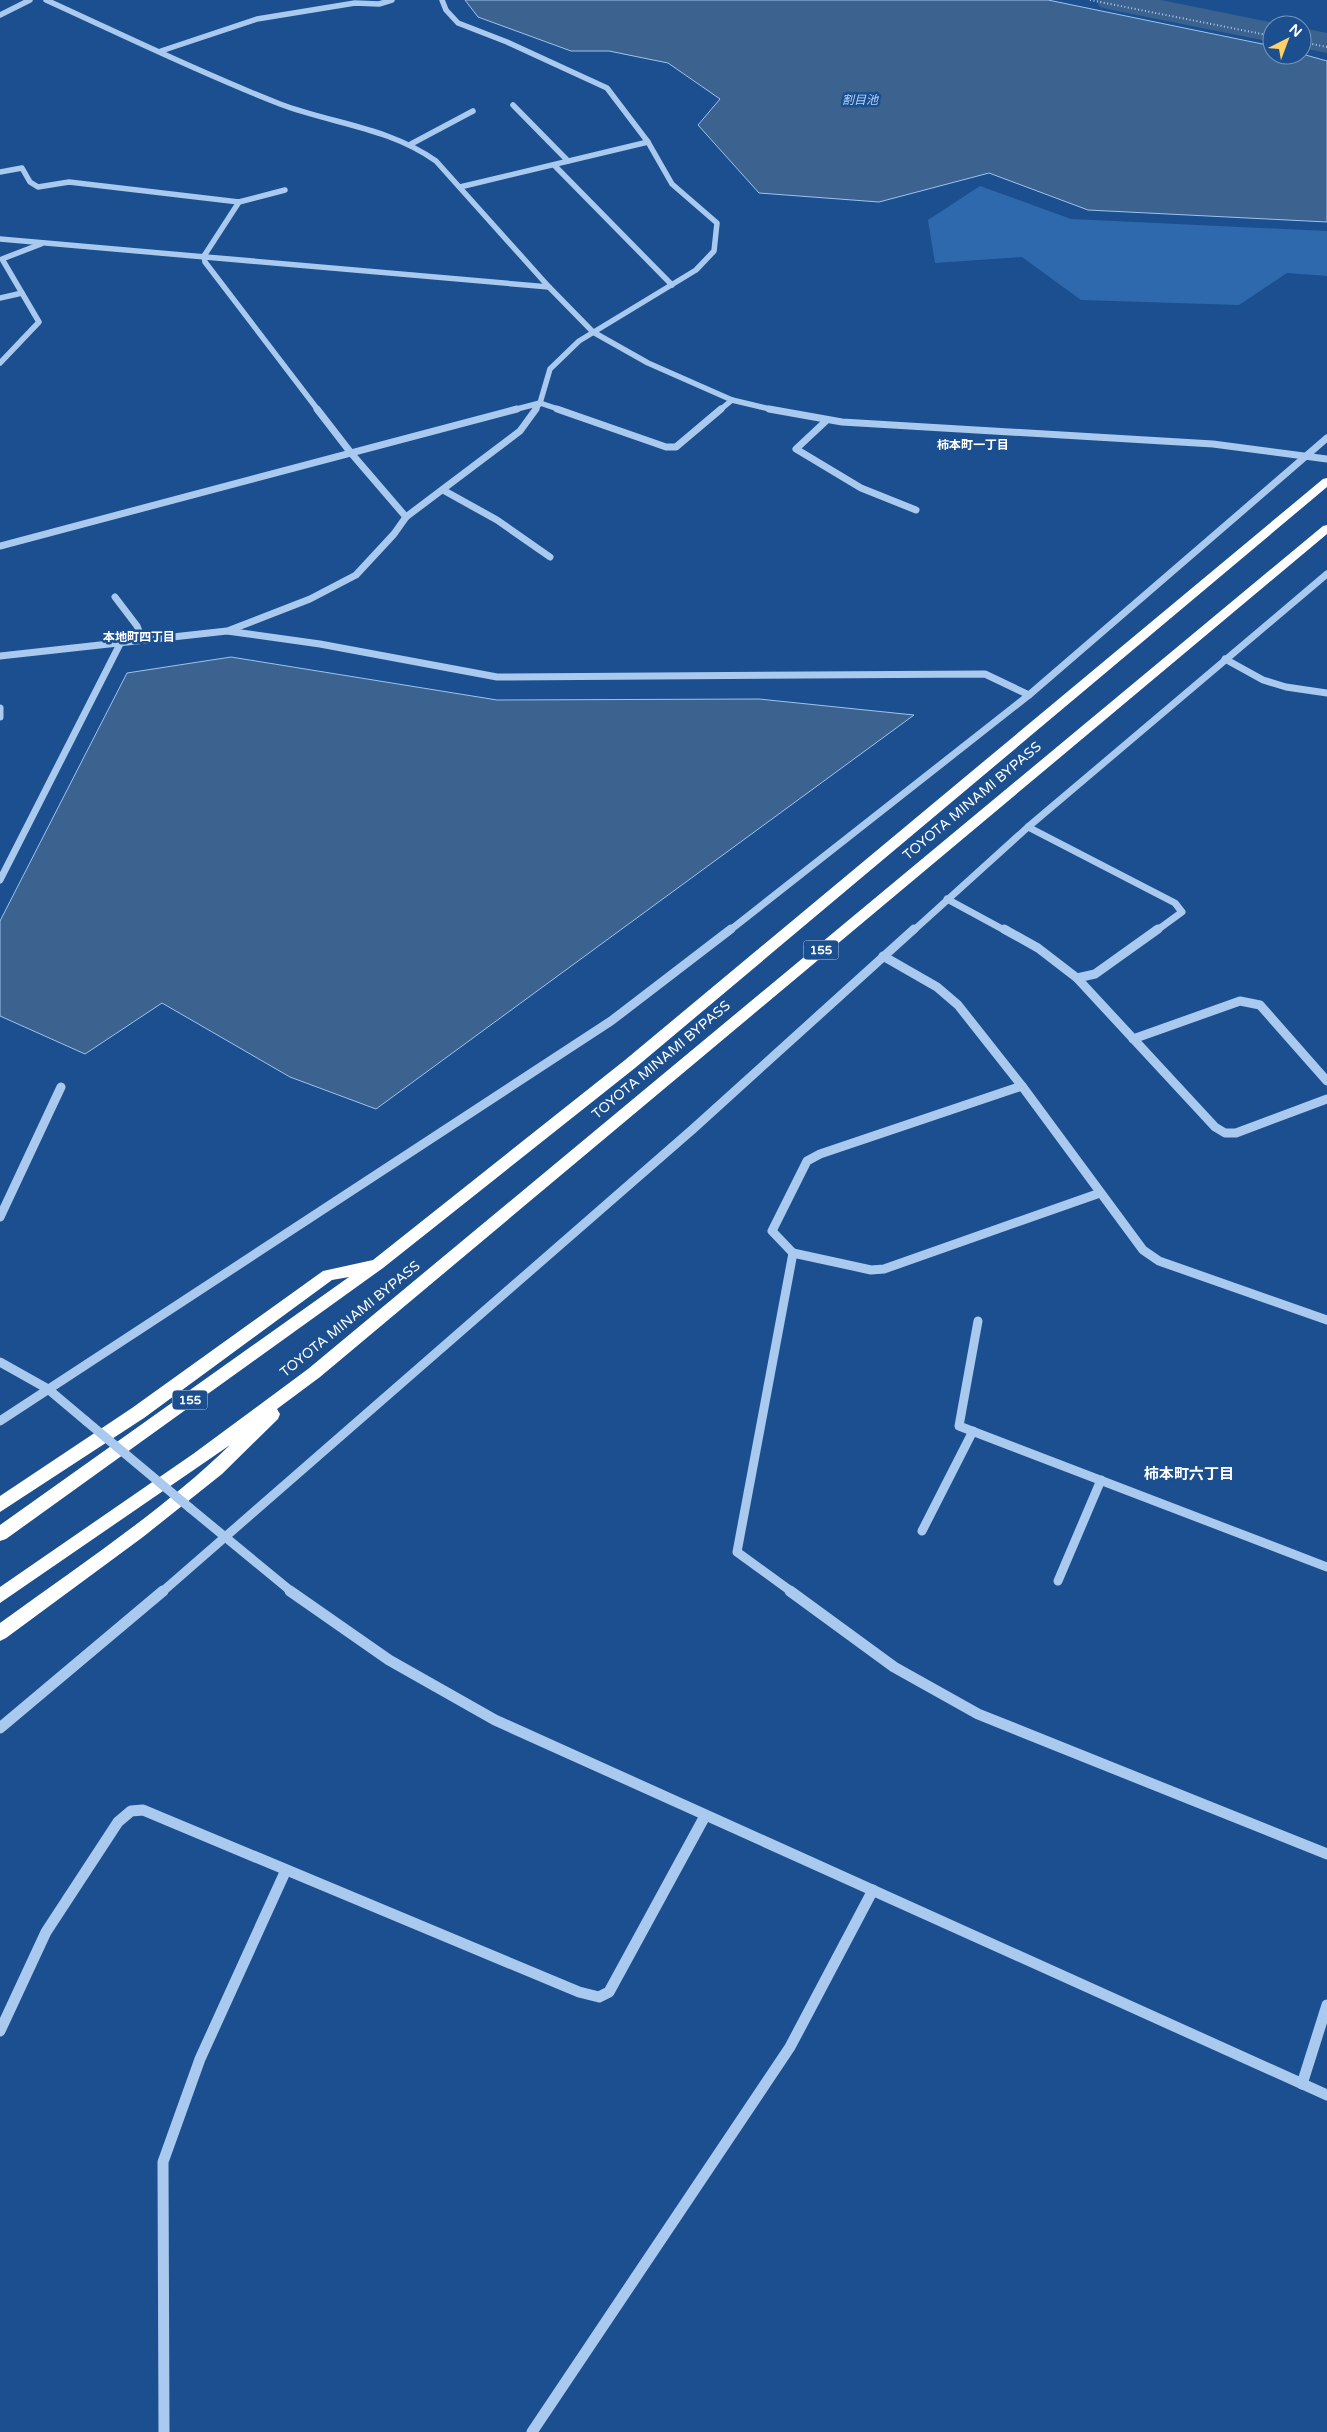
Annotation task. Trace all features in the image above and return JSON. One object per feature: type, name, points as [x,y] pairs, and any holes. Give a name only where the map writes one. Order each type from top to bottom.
[{"type":"highway","name":"TOYOTA MINAMI BYPASS","points":[[0,1534],[378,1264],[630,1064],[1327,481]]},
{"type":"highway","name":"TOYOTA MINAMI BYPASS","points":[[0,1596],[200,1458],[314,1373],[1327,528]]},
{"type":"highway","name":"155","points":[[0,1505],[138,1413],[328,1275],[378,1264]]},
{"type":"highway","name":"155","points":[[0,1633],[137,1532],[216,1469],[314,1373]]},
{"type":"street","points":[[0,15],[30,0]]},
{"type":"street","points":[[46,0],[280,104],[411,144],[436,161],[549,287],[593,332],[648,363],[732,400],[794,416],[827,420],[1213,444],[1327,459]]},
{"type":"street","points":[[161,51],[257,19],[355,3],[379,4],[392,0]]},
{"type":"street","points":[[227,631],[310,599],[356,575],[394,534],[406,517],[520,431],[540,403],[550,369],[559,358],[593,332],[696,270],[714,251],[717,223],[672,184],[648,142],[607,88],[507,42],[458,23],[446,10],[442,0]]},
{"type":"street","points":[[513,105],[568,160]]},
{"type":"street","points":[[411,144],[473,111]]},
{"type":"street","points":[[460,187],[555,166],[568,160],[648,142]]},
{"type":"street","points":[[555,166],[672,285]]},
{"type":"street","points":[[0,172],[22,168],[30,182],[38,187],[69,182],[238,202],[286,190]]},
{"type":"street","points":[[238,202],[204,256],[205,262],[350,453],[406,517]]},
{"type":"street","points":[[0,239],[549,287]]},
{"type":"street","points":[[0,363],[39,322],[2,259],[44,244]]},
{"type":"street","points":[[0,298],[22,293]]},
{"type":"street","points":[[0,546],[540,403],[666,447],[676,447],[732,400]]},
{"type":"street","points":[[827,420],[796,449],[860,488],[916,510]]},
{"type":"street","points":[[0,1421],[619,1015],[660,986],[1029,695],[1327,438]]},
{"type":"street","points":[[443,490],[497,520],[550,557]]},
{"type":"street","points":[[0,1728],[225,1539],[693,1129],[1028,827],[1327,574]]},
{"type":"street","points":[[115,597],[137,626],[142,639]]},
{"type":"street","points":[[0,656],[227,631],[320,644],[496,677],[985,674],[1029,695]]},
{"type":"street","points":[[0,880],[122,642]]},
{"type":"street","points":[[1226,659],[1263,680],[1286,687],[1327,693]]},
{"type":"street","points":[[0,708],[0,717]]},
{"type":"street","points":[[1028,827],[1174,903],[1182,912],[1095,974],[1077,978]]},
{"type":"street","points":[[947,899],[1038,948],[1077,978],[1215,1127],[1225,1134],[1236,1133],[1327,1099]]},
{"type":"street","points":[[883,956],[937,988],[958,1005],[1022,1086],[1143,1250],[1159,1261],[1327,1320]]},
{"type":"street","points":[[1133,1039],[1240,1001],[1248,1002],[1260,1005],[1327,1081]]},
{"type":"street","points":[[1022,1086],[820,1154],[807,1161],[772,1231],[793,1253],[871,1270],[884,1269],[1100,1193]]},
{"type":"street","points":[[0,1217],[61,1087]]},
{"type":"street","points":[[793,1253],[737,1552],[894,1667],[978,1714],[1327,1854]]},
{"type":"street","points":[[978,1321],[959,1426],[1327,1567]]},
{"type":"street","points":[[0,1362],[48,1389],[225,1539],[334,1622],[389,1660],[495,1720],[1327,2095]]},
{"type":"street","points":[[922,1531],[972,1431]]},
{"type":"street","points":[[1058,1581],[1101,1480]]},
{"type":"street","points":[[0,2031],[46,1932],[118,1822],[131,1811],[143,1810],[579,1992],[600,1997],[609,1992],[705,1816]]},
{"type":"street","points":[[164,2432],[163,2162],[200,2059],[286,1870]]},
{"type":"street","points":[[532,2432],[790,2048],[873,1890]]},
{"type":"street","points":[[1302,2084],[1327,2005]]},
{"type":"path","points":[[1090,0],[1262,34]]},
{"type":"path","points":[[1312,44],[1327,47]]},
{"type":"shaded area","points":[[980,186],[1071,219],[1327,231],[1327,276],[1287,273],[1239,305],[1081,300],[1022,257],[935,263],[928,220]]},
{"type":"water","name":"割目池","points":[[465,0],[1048,0],[1262,44],[1262,65],[1312,65],[1312,57],[1327,61],[1327,222],[1088,210],[989,173],[879,202],[759,193],[698,125],[720,99],[668,63],[609,51],[571,51],[478,17]]},
{"type":"water","points":[[231,657],[497,700],[759,699],[914,715],[376,1109],[290,1077],[162,1003],[85,1054],[0,1016],[0,921],[127,673]]},
{"type":"waterway","name":"割目池","points":[[1112,0],[1262,30]]},
{"type":"waterway","name":"割目池","points":[[1312,40],[1327,43]]},
{"type":"district","name":"柿本町一丁目","points":[[973,445]]},
{"type":"district","name":"本地町四丁目","points":[[139,637]]},
{"type":"district","name":"柿本町六丁目","points":[[1189,1474]]}]
